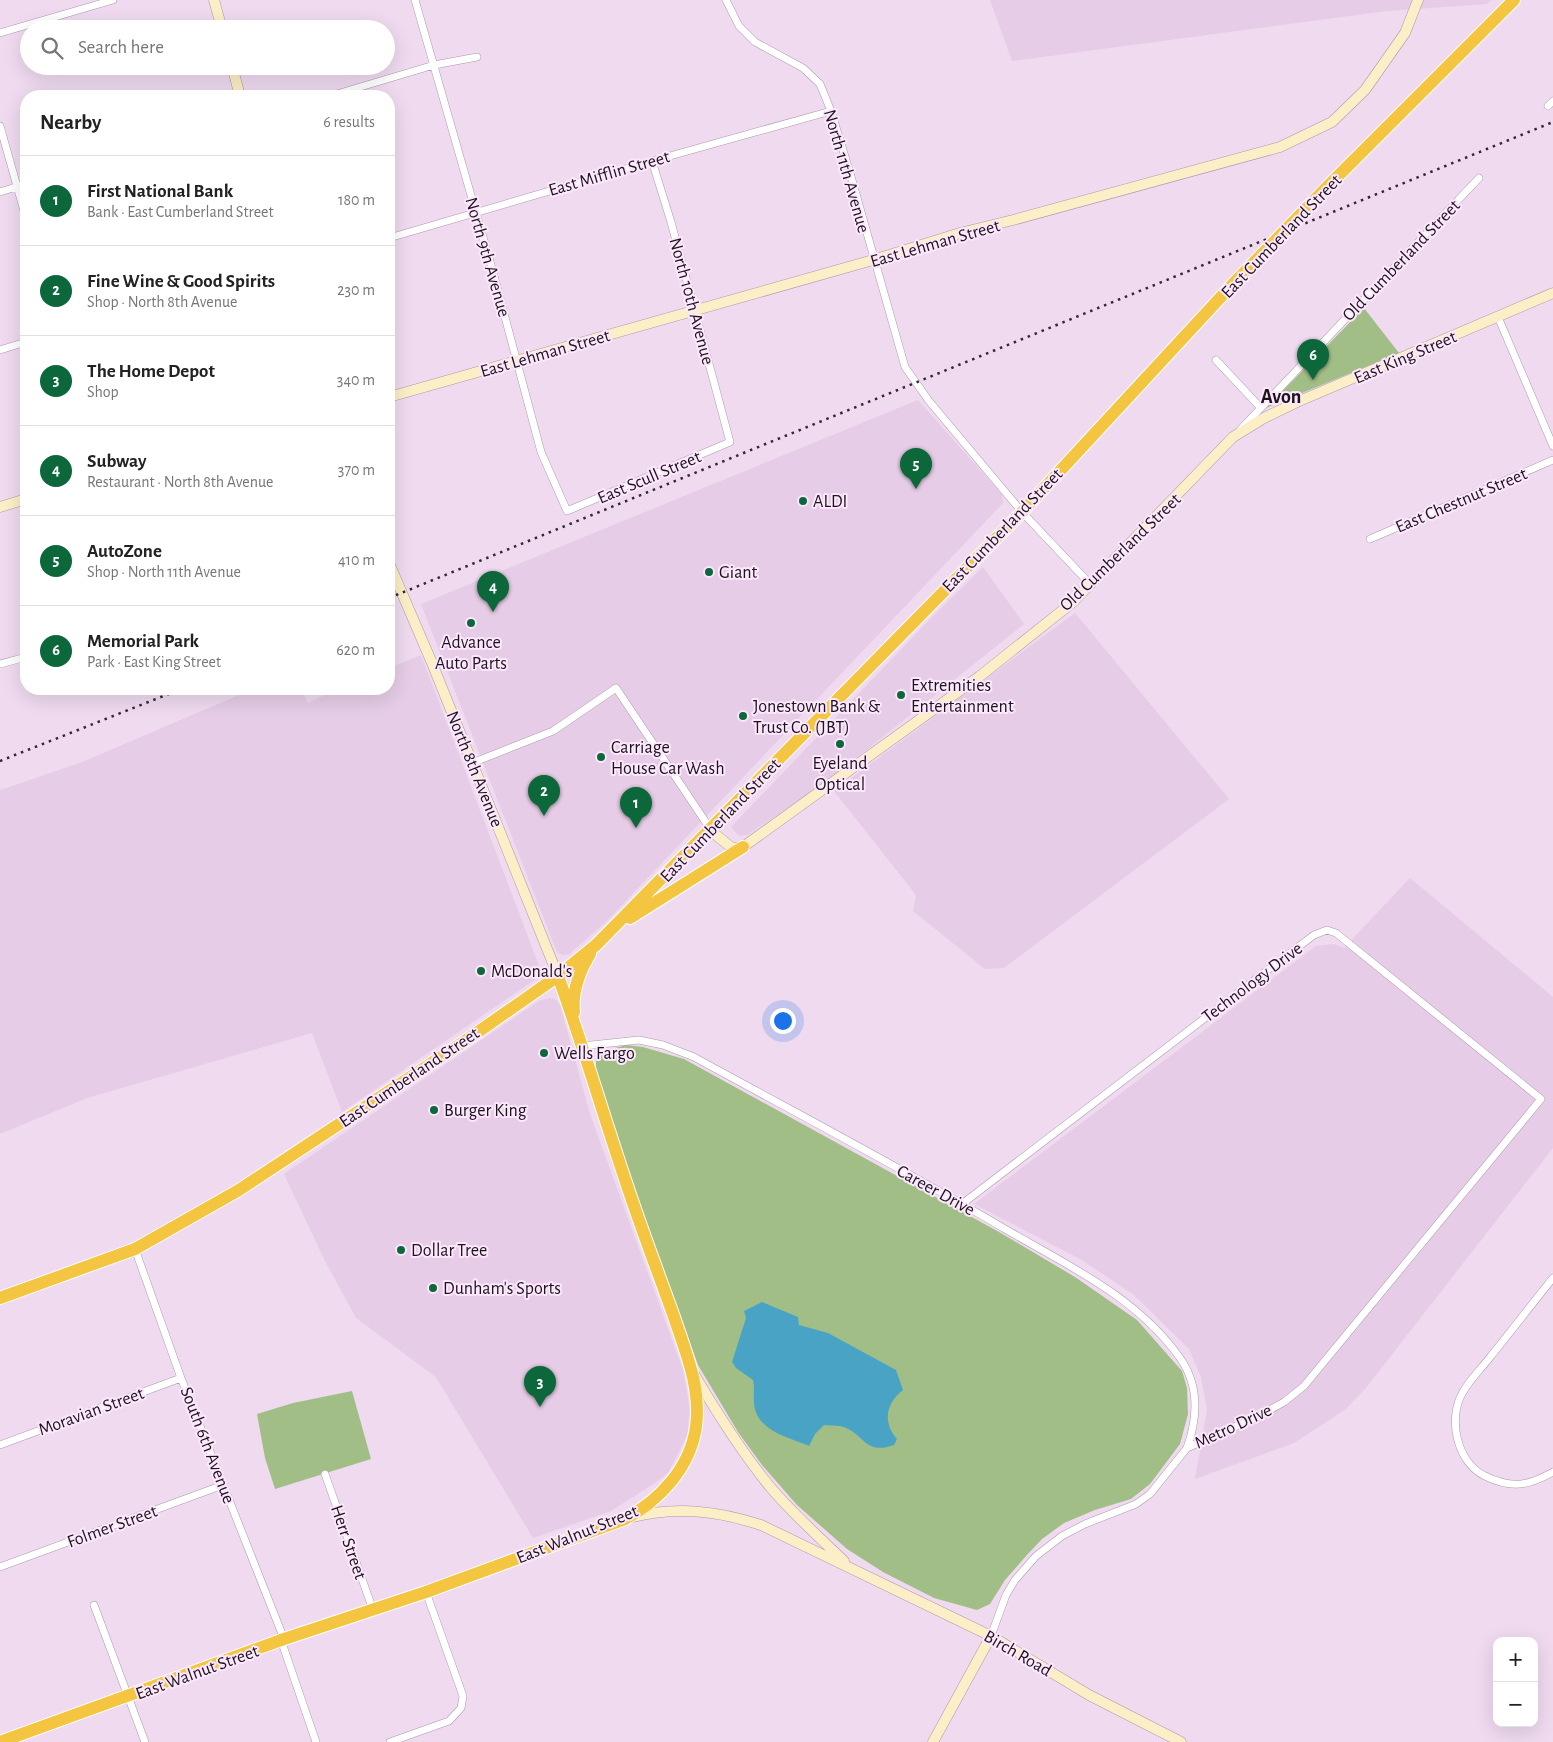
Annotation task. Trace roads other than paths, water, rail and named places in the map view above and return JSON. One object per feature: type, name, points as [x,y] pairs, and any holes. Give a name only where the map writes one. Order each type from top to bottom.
[{"type":"highway","name":"East Cumberland Street","points":[[0,1298],[135,1249],[239,1190],[558,976],[596,945],[711,831],[878,656],[1022,512],[1232,284],[1514,0]]},
{"type":"highway","points":[[611,930],[743,847]]},
{"type":"highway","points":[[576,1025],[574,991],[580,972],[596,945]]},
{"type":"highway","name":"East Walnut Street","points":[[0,1742],[283,1640],[426,1592],[625,1519],[643,1509],[662,1494],[685,1459],[696,1428],[697,1405],[693,1372],[633,1203],[576,1025],[558,976]]},
{"type":"street","points":[[45,20],[113,0]]},
{"type":"street","points":[[214,0],[220,20]]},
{"type":"street","name":"North 9th Avenue","points":[[415,0],[541,452],[567,511]]},
{"type":"street","name":"North 11th Avenue","points":[[726,0],[739,26],[755,42],[803,68],[820,84],[831,112],[905,367],[929,401],[1022,512],[1091,585]]},
{"type":"street","name":"East Lehman Street","points":[[395,395],[873,260],[960,233],[1280,147],[1332,122],[1365,90],[1405,33],[1418,0]]},
{"type":"street","points":[[0,33],[20,27]]},
{"type":"street","points":[[350,90],[434,65],[477,57]]},
{"type":"street","points":[[234,75],[238,90]]},
{"type":"street","name":"East Mifflin Street","points":[[395,236],[652,161],[831,112]]},
{"type":"street","points":[[0,126],[20,197]]},
{"type":"street","name":"North 10th Avenue","points":[[652,161],[730,442]]},
{"type":"street","name":"Old Cumberland Street","points":[[743,847],[980,676],[1091,585],[1479,178]]},
{"type":"street","points":[[0,192],[20,185]]},
{"type":"street","name":"East King Street","points":[[1233,437],[1297,402],[1553,293]]},
{"type":"street","points":[[1498,317],[1553,446]]},
{"type":"street","points":[[0,350],[20,344]]},
{"type":"street","points":[[1216,360],[1260,407]]},
{"type":"street","name":"East Scull Street","points":[[567,511],[730,442]]},
{"type":"street","name":"East Chestnut Street","points":[[1370,539],[1553,460]]},
{"type":"street","points":[[0,507],[20,501]]},
{"type":"street","name":"North 8th Avenue","points":[[395,577],[558,976]]},
{"type":"street","points":[[0,664],[20,659]]},
{"type":"street","points":[[472,763],[553,731],[616,688],[711,831],[732,848],[743,847]]},
{"type":"street","name":"Technology Drive","points":[[962,1204],[1314,935],[1327,930],[1336,933],[1541,1099]]},
{"type":"street","name":"Career Drive","points":[[582,1046],[639,1040],[663,1045],[694,1057],[962,1204],[1116,1296],[1158,1330],[1190,1376],[1194,1390],[1194,1427],[1187,1448]]},
{"type":"street","name":"Metro Drive","points":[[933,1742],[991,1636],[1006,1595],[1015,1580],[1036,1556],[1062,1536],[1085,1524],[1136,1504],[1150,1494],[1187,1448],[1259,1416],[1284,1402],[1304,1386],[1541,1099]]},
{"type":"street","name":"South 6th Avenue","points":[[135,1249],[181,1378],[283,1640],[316,1742]]},
{"type":"street","points":[[1553,1278],[1462,1393],[1455,1426],[1458,1442],[1464,1456],[1478,1473],[1486,1477],[1513,1485],[1536,1482],[1553,1472]]},
{"type":"street","name":"Birch Road","points":[[693,1372],[734,1437],[770,1487],[804,1524],[852,1568]]},
{"type":"street","name":"Moravian Street","points":[[0,1445],[181,1378]]},
{"type":"street","name":"Herr Street","points":[[325,1474],[373,1610]]},
{"type":"street","name":"Folmer Street","points":[[0,1567],[223,1485]]},
{"type":"street","name":"Birch Road","points":[[625,1519],[657,1511],[704,1511],[732,1516],[761,1525],[991,1636],[1089,1695],[1181,1742]]},
{"type":"street","points":[[390,1742],[450,1721],[461,1708],[463,1696],[426,1592]]},
{"type":"street","points":[[94,1605],[145,1742]]},
{"type":"water","points":[[762,1302],[798,1317],[799,1325],[828,1333],[896,1370],[903,1390],[892,1401],[888,1414],[889,1427],[897,1439],[894,1445],[877,1448],[866,1443],[844,1427],[824,1425],[815,1434],[809,1446],[774,1432],[760,1420],[754,1403],[753,1380],[736,1368],[732,1362],[746,1318],[744,1311]]},
{"type":"railway","points":[[395,596],[1553,122]]},
{"type":"railway","points":[[0,761],[166,695]]},
{"type":"place","name":"Memorial Park","points":[[1313,380]]},
{"type":"place","name":"AutoZone","points":[[916,489]]},
{"type":"place","name":"ALDI","points":[[803,501]]},
{"type":"place","name":"Giant","points":[[709,572]]},
{"type":"place","name":"Subway","points":[[493,612]]},
{"type":"place","name":"Advance Auto Parts","points":[[471,623]]},
{"type":"place","name":"Extremities Entertainment","points":[[901,695]]},
{"type":"place","name":"Jonestown Bank & Trust Co. (JBT)","points":[[743,716]]},
{"type":"place","name":"Eyeland Optical","points":[[840,744]]},
{"type":"place","name":"Carriage House Car Wash","points":[[601,757]]},
{"type":"place","name":"Fine Wine & Good Spirits","points":[[544,816]]},
{"type":"place","name":"First National Bank","points":[[636,828]]},
{"type":"place","name":"McDonald's","points":[[481,971]]},
{"type":"place","name":"Wells Fargo","points":[[544,1053]]},
{"type":"place","name":"Burger King","points":[[434,1110]]},
{"type":"place","name":"Dollar Tree","points":[[401,1250]]},
{"type":"place","name":"Dunham's Sports","points":[[433,1288]]},
{"type":"place","name":"The Home Depot","points":[[540,1407]]},
{"type":"district","name":"Avon","points":[[1281,396]]}]
